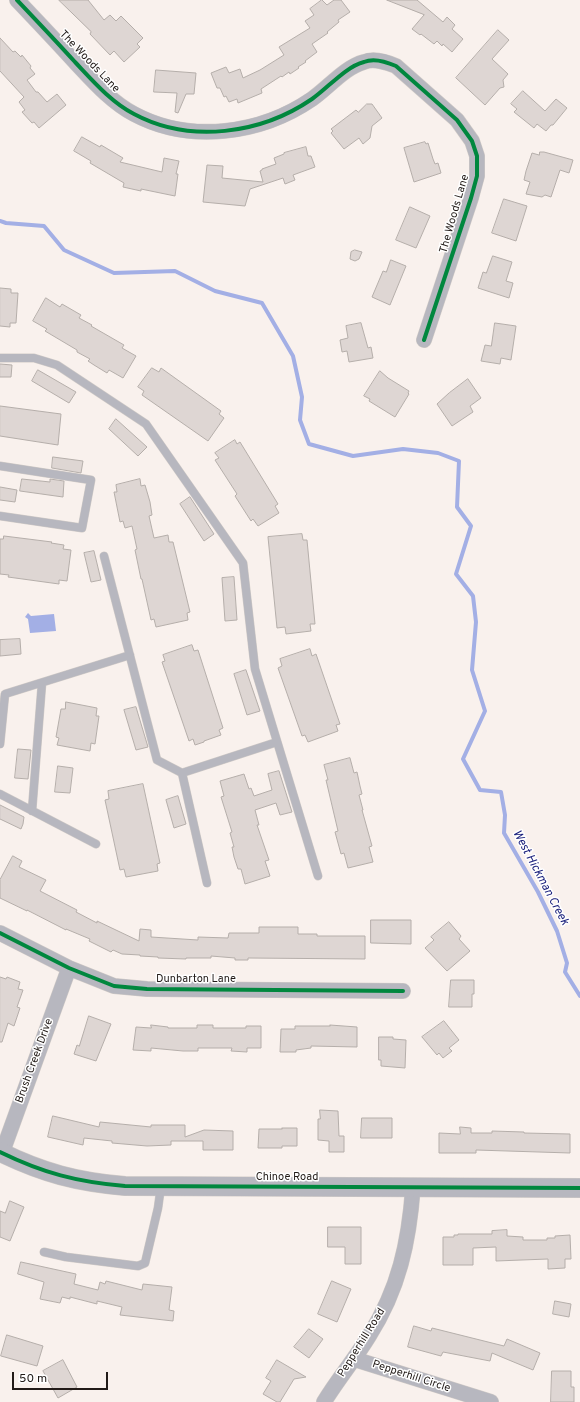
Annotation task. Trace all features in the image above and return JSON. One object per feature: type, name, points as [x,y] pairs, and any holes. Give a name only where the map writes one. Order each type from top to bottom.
[{"type":"street","name":"The Woods Lane","points":[[18,0],[97,86],[115,102],[133,114],[176,130],[215,132],[255,126],[276,118],[302,105],[326,90],[347,71],[364,61],[374,60],[390,63],[396,66],[458,120],[472,141],[477,156],[477,176],[471,198],[424,340]]},
{"type":"street","name":"Dunbarton Lane","points":[[0,933],[69,968],[114,986],[147,989],[403,991]]},
{"type":"street","name":"Brush Creek Drive","points":[[1,1153],[69,968]]},
{"type":"street","name":"Chinoe Road","points":[[1,1153],[49,1173],[97,1184],[125,1186],[580,1188]]},
{"type":"street","name":"Pepperhill Road","points":[[324,1402],[354,1359],[384,1311],[395,1286],[403,1261],[408,1236],[413,1188]]},
{"type":"street","name":"Pepperhill Circle","points":[[354,1359],[491,1402]]},
{"type":"lane","points":[[0,358],[34,358],[57,365],[146,424],[243,564],[255,668],[318,876]]},
{"type":"lane","points":[[0,466],[91,480],[82,528],[0,516]]},
{"type":"lane","points":[[104,556],[157,760],[182,773],[277,742]]},
{"type":"lane","points":[[0,744],[2,694],[130,655]]},
{"type":"lane","points":[[32,811],[42,683]]},
{"type":"lane","points":[[182,773],[207,883]]},
{"type":"lane","points":[[0,794],[96,844]]},
{"type":"lane","points":[[44,1252],[66,1257],[138,1266],[145,1263],[158,1208],[161,1186]]},
{"type":"water","points":[[28,613],[31,616],[54,614],[56,631],[30,633],[28,619],[25,617]]},
{"type":"building","points":[[59,0],[88,0],[104,20],[110,15],[116,21],[121,16],[143,38],[137,44],[140,47],[124,62],[114,51],[110,55],[90,34],[91,32]]},
{"type":"building","points":[[322,0],[327,5],[334,0],[341,0],[350,12],[338,20],[339,22],[327,32],[328,33],[312,44],[317,52],[290,74],[289,72],[282,77],[281,76],[261,89],[262,93],[238,103],[237,99],[229,102],[226,96],[224,97],[220,88],[217,88],[211,73],[226,67],[229,73],[240,69],[243,78],[260,70],[284,55],[279,47],[310,28],[305,21],[314,15],[310,9]]},
{"type":"building","points":[[387,0],[417,0],[443,22],[447,17],[455,25],[452,29],[463,39],[452,52],[437,41],[434,44],[412,29],[424,15]]},
{"type":"building","points":[[498,30],[509,40],[492,59],[508,74],[503,80],[504,87],[500,88],[485,105],[456,78]]},
{"type":"building","points":[[0,38],[13,52],[15,51],[21,57],[22,55],[31,66],[30,68],[35,74],[27,80],[36,92],[38,92],[47,102],[57,94],[66,105],[39,128],[22,112],[25,110],[19,102],[24,97],[0,71]]},
{"type":"building","points":[[156,70],[196,73],[194,94],[186,94],[178,113],[175,112],[177,93],[154,92]]},
{"type":"building","points":[[523,91],[545,111],[556,99],[567,108],[546,131],[537,124],[534,128],[514,112],[517,109],[511,104]]},
{"type":"building","points":[[367,104],[372,104],[382,118],[372,126],[370,138],[363,144],[359,138],[344,149],[331,133],[333,131],[331,129],[356,110],[358,112]]},
{"type":"building","points":[[82,137],[100,147],[101,145],[123,158],[120,162],[162,172],[164,158],[179,161],[176,174],[178,174],[175,196],[123,187],[124,183],[90,163],[91,161],[74,151]]},
{"type":"building","points":[[425,142],[426,144],[428,143],[435,164],[438,163],[441,173],[414,182],[404,148]]},
{"type":"building","points":[[306,147],[308,156],[311,156],[315,167],[293,175],[295,180],[285,184],[283,178],[250,189],[245,206],[203,202],[207,165],[223,166],[222,178],[263,182],[260,171],[276,164],[274,158],[284,153]]},
{"type":"building","points":[[540,152],[573,160],[569,173],[560,170],[551,197],[545,195],[542,197],[526,194],[530,182],[524,180],[532,153],[539,155]]},
{"type":"building","points":[[504,199],[527,206],[516,241],[492,233]]},
{"type":"building","points":[[410,207],[430,216],[416,248],[396,240]]},
{"type":"building","points":[[355,250],[362,252],[359,259],[355,261],[350,259],[351,252]]},
{"type":"building","points":[[493,256],[512,262],[506,281],[513,283],[509,298],[478,288],[483,272],[486,273]]},
{"type":"building","points":[[391,260],[406,266],[390,305],[372,297],[383,271],[386,272]]},
{"type":"building","points":[[0,288],[11,289],[11,293],[18,293],[16,323],[10,323],[10,327],[0,326]]},
{"type":"building","points":[[46,298],[60,307],[62,304],[81,315],[79,318],[124,345],[122,348],[136,356],[123,378],[109,370],[107,373],[94,365],[88,361],[90,359],[45,331],[47,329],[33,321]]},
{"type":"building","points":[[361,323],[368,348],[371,347],[373,358],[349,362],[347,351],[342,352],[340,340],[348,338],[346,326]]},
{"type":"building","points":[[495,323],[516,326],[511,360],[501,358],[500,364],[481,361],[485,345],[491,346]]},
{"type":"building","points":[[0,364],[12,365],[11,377],[0,377]]},
{"type":"building","points":[[152,368],[159,372],[161,368],[221,411],[219,414],[224,418],[208,441],[142,395],[144,391],[138,387]]},
{"type":"building","points":[[38,370],[76,392],[69,403],[32,381]]},
{"type":"building","points":[[380,371],[388,378],[409,391],[409,394],[395,417],[369,401],[370,399],[364,396]]},
{"type":"building","points":[[468,379],[481,398],[470,406],[473,412],[452,426],[437,404]]},
{"type":"building","points":[[0,406],[61,414],[58,445],[0,436]]},
{"type":"building","points":[[116,419],[147,447],[138,456],[109,429]]},
{"type":"building","points":[[235,440],[237,444],[240,442],[278,504],[275,506],[279,513],[258,526],[253,519],[251,521],[235,496],[237,494],[215,460],[219,458],[215,453]]},
{"type":"building","points":[[53,457],[83,461],[81,473],[52,468]]},
{"type":"building","points":[[22,479],[50,482],[50,479],[64,481],[63,497],[20,491]]},
{"type":"building","points":[[140,479],[141,486],[145,485],[150,502],[152,515],[149,516],[154,538],[168,535],[169,542],[173,542],[190,612],[187,613],[188,620],[156,627],[154,619],[151,620],[135,550],[137,549],[132,526],[125,528],[123,521],[120,522],[114,492],[117,492],[116,485]]},
{"type":"building","points":[[0,487],[17,490],[15,502],[0,500]]},
{"type":"building","points":[[190,497],[214,534],[204,541],[180,504]]},
{"type":"building","points":[[302,534],[303,540],[307,540],[315,624],[310,624],[311,631],[286,634],[285,627],[277,628],[268,537]]},
{"type":"building","points":[[4,536],[52,542],[51,543],[64,545],[63,549],[71,550],[67,581],[59,580],[59,584],[8,577],[9,575],[0,574],[0,539],[3,539]]},
{"type":"building","points":[[94,551],[101,580],[91,582],[84,553]]},
{"type":"building","points":[[234,577],[237,620],[225,621],[222,578]]},
{"type":"building","points":[[20,639],[21,654],[0,656],[0,640]]},
{"type":"building","points":[[192,645],[194,651],[198,650],[223,728],[219,730],[221,735],[195,745],[193,739],[189,741],[162,662],[165,661],[163,655]]},
{"type":"building","points":[[310,649],[312,656],[316,654],[340,724],[336,725],[338,731],[308,742],[305,735],[302,736],[278,668],[282,666],[280,659]]},
{"type":"building","points":[[246,670],[260,711],[247,715],[234,674]]},
{"type":"building","points":[[66,702],[97,708],[96,716],[99,716],[95,744],[91,743],[90,751],[57,745],[59,738],[56,737],[61,709],[65,709]]},
{"type":"building","points":[[136,707],[148,747],[136,750],[124,710]]},
{"type":"building","points":[[18,749],[31,750],[28,779],[15,778]]},
{"type":"building","points":[[350,758],[354,773],[357,772],[362,794],[359,795],[372,846],[369,847],[373,862],[348,868],[344,853],[341,854],[335,832],[338,831],[324,765]]},
{"type":"building","points":[[58,766],[73,768],[70,793],[55,792]]},
{"type":"building","points":[[279,771],[292,812],[280,815],[276,803],[255,810],[259,825],[257,825],[269,860],[265,861],[270,876],[245,884],[241,869],[238,869],[234,857],[232,847],[234,847],[230,833],[232,832],[221,797],[224,796],[220,781],[244,774],[249,789],[251,788],[254,796],[272,790],[268,774]]},
{"type":"building","points":[[143,784],[160,863],[157,864],[158,871],[126,877],[124,869],[120,870],[105,800],[109,799],[108,791]]},
{"type":"building","points":[[178,796],[186,824],[174,828],[166,800]]},
{"type":"building","points":[[0,805],[24,817],[21,829],[0,819]]},
{"type":"building","points":[[13,856],[22,861],[19,867],[46,880],[40,891],[77,910],[76,912],[97,923],[97,921],[139,941],[140,929],[151,930],[151,937],[198,940],[198,937],[228,938],[229,933],[259,933],[259,927],[298,927],[298,934],[317,934],[317,936],[365,936],[365,959],[248,958],[248,960],[235,960],[235,958],[211,956],[211,958],[186,959],[122,954],[113,950],[111,952],[89,941],[90,939],[66,930],[0,898],[0,880]]},
{"type":"building","points":[[371,920],[411,920],[411,944],[371,943]]},
{"type":"building","points":[[449,922],[461,936],[459,939],[470,951],[447,971],[425,948],[434,940],[431,937]]},
{"type":"building","points":[[0,977],[6,979],[7,977],[20,982],[18,989],[23,990],[17,1007],[20,1008],[14,1026],[8,1023],[2,1042],[0,1042]]},
{"type":"building","points":[[451,980],[474,980],[472,1007],[449,1007]]},
{"type":"building","points":[[89,1016],[111,1024],[96,1061],[74,1054],[77,1045],[79,1046]]},
{"type":"building","points":[[444,1021],[459,1040],[449,1048],[452,1051],[443,1058],[439,1053],[437,1055],[422,1037]]},
{"type":"building","points":[[151,1025],[168,1028],[197,1028],[197,1025],[213,1025],[213,1028],[246,1028],[246,1026],[261,1026],[261,1048],[247,1048],[247,1052],[231,1051],[232,1048],[198,1048],[198,1051],[151,1048],[151,1051],[133,1050],[136,1027],[151,1028]]},
{"type":"building","points":[[330,1025],[357,1027],[357,1047],[311,1046],[311,1048],[296,1050],[296,1052],[280,1052],[281,1029],[295,1029],[295,1026]]},
{"type":"building","points":[[379,1037],[393,1037],[393,1039],[406,1040],[405,1068],[381,1066],[381,1060],[379,1060]]},
{"type":"building","points":[[320,1110],[338,1111],[339,1136],[344,1136],[344,1152],[329,1152],[329,1141],[318,1140],[318,1119],[320,1119]]},
{"type":"building","points":[[53,1116],[99,1127],[100,1122],[151,1127],[151,1125],[185,1125],[185,1137],[204,1130],[233,1131],[233,1150],[203,1150],[203,1141],[171,1141],[171,1145],[147,1146],[112,1143],[112,1141],[84,1138],[83,1145],[48,1137]]},
{"type":"building","points":[[362,1118],[392,1118],[392,1138],[361,1138]]},
{"type":"building","points":[[460,1127],[471,1128],[471,1133],[492,1133],[492,1131],[570,1134],[570,1153],[476,1150],[476,1153],[439,1153],[439,1133],[460,1134]]},
{"type":"building","points":[[297,1128],[297,1146],[282,1146],[282,1148],[258,1148],[259,1129]]},
{"type":"building","points":[[10,1201],[24,1207],[10,1241],[0,1237],[0,1211],[5,1213]]},
{"type":"building","points":[[328,1227],[361,1227],[361,1264],[345,1264],[345,1247],[328,1247]]},
{"type":"building","points":[[507,1230],[507,1236],[523,1237],[523,1240],[547,1240],[547,1238],[555,1238],[555,1236],[570,1235],[571,1259],[565,1259],[565,1268],[548,1269],[548,1259],[496,1261],[496,1247],[473,1248],[473,1265],[443,1265],[443,1237],[454,1237],[454,1235],[458,1234],[492,1234],[492,1231]]},
{"type":"building","points":[[21,1262],[76,1274],[74,1284],[98,1290],[100,1282],[105,1284],[106,1281],[142,1290],[143,1284],[172,1287],[169,1310],[174,1311],[173,1321],[120,1315],[122,1307],[97,1301],[97,1304],[70,1297],[70,1299],[62,1297],[60,1303],[40,1299],[44,1282],[18,1274]]},
{"type":"building","points":[[332,1281],[351,1289],[337,1322],[318,1314]]},
{"type":"building","points":[[555,1301],[571,1304],[569,1317],[553,1314]]},
{"type":"building","points":[[414,1326],[431,1331],[432,1328],[504,1346],[507,1339],[540,1353],[533,1370],[492,1353],[490,1361],[443,1352],[441,1356],[408,1347]]},
{"type":"building","points":[[309,1329],[323,1339],[309,1358],[294,1347]]},
{"type":"building","points":[[7,1335],[43,1346],[37,1366],[1,1356]]},
{"type":"building","points":[[63,1360],[77,1387],[58,1398],[43,1371]]},
{"type":"building","points":[[277,1360],[306,1377],[294,1379],[280,1402],[277,1402],[263,1394],[271,1381],[266,1378]]},
{"type":"building","points":[[552,1371],[571,1371],[571,1387],[574,1387],[574,1402],[551,1402]]},
{"type":"waterway","name":"West Hickman Creek","points":[[0,221],[6,223],[44,226],[64,250],[114,273],[175,271],[215,291],[262,303],[293,356],[302,397],[300,420],[309,444],[353,456],[403,449],[438,453],[459,461],[457,507],[471,526],[456,574],[473,596],[476,622],[472,670],[485,711],[463,759],[480,790],[501,792],[505,815],[504,833],[538,892],[557,931],[567,963],[565,972],[580,996]]},
{"type":"cycle path","points":[[17,0],[110,97],[134,114],[156,123],[178,129],[201,132],[225,131],[248,127],[271,120],[292,111],[312,99],[343,73],[357,65],[376,60],[396,66],[457,120],[472,141],[477,156],[477,176],[471,198],[424,340]]},
{"type":"cycle path","points":[[0,933],[69,968],[114,986],[147,989],[403,991]]},
{"type":"cycle path","points":[[0,1152],[46,1171],[91,1182],[125,1186],[580,1188]]}]
